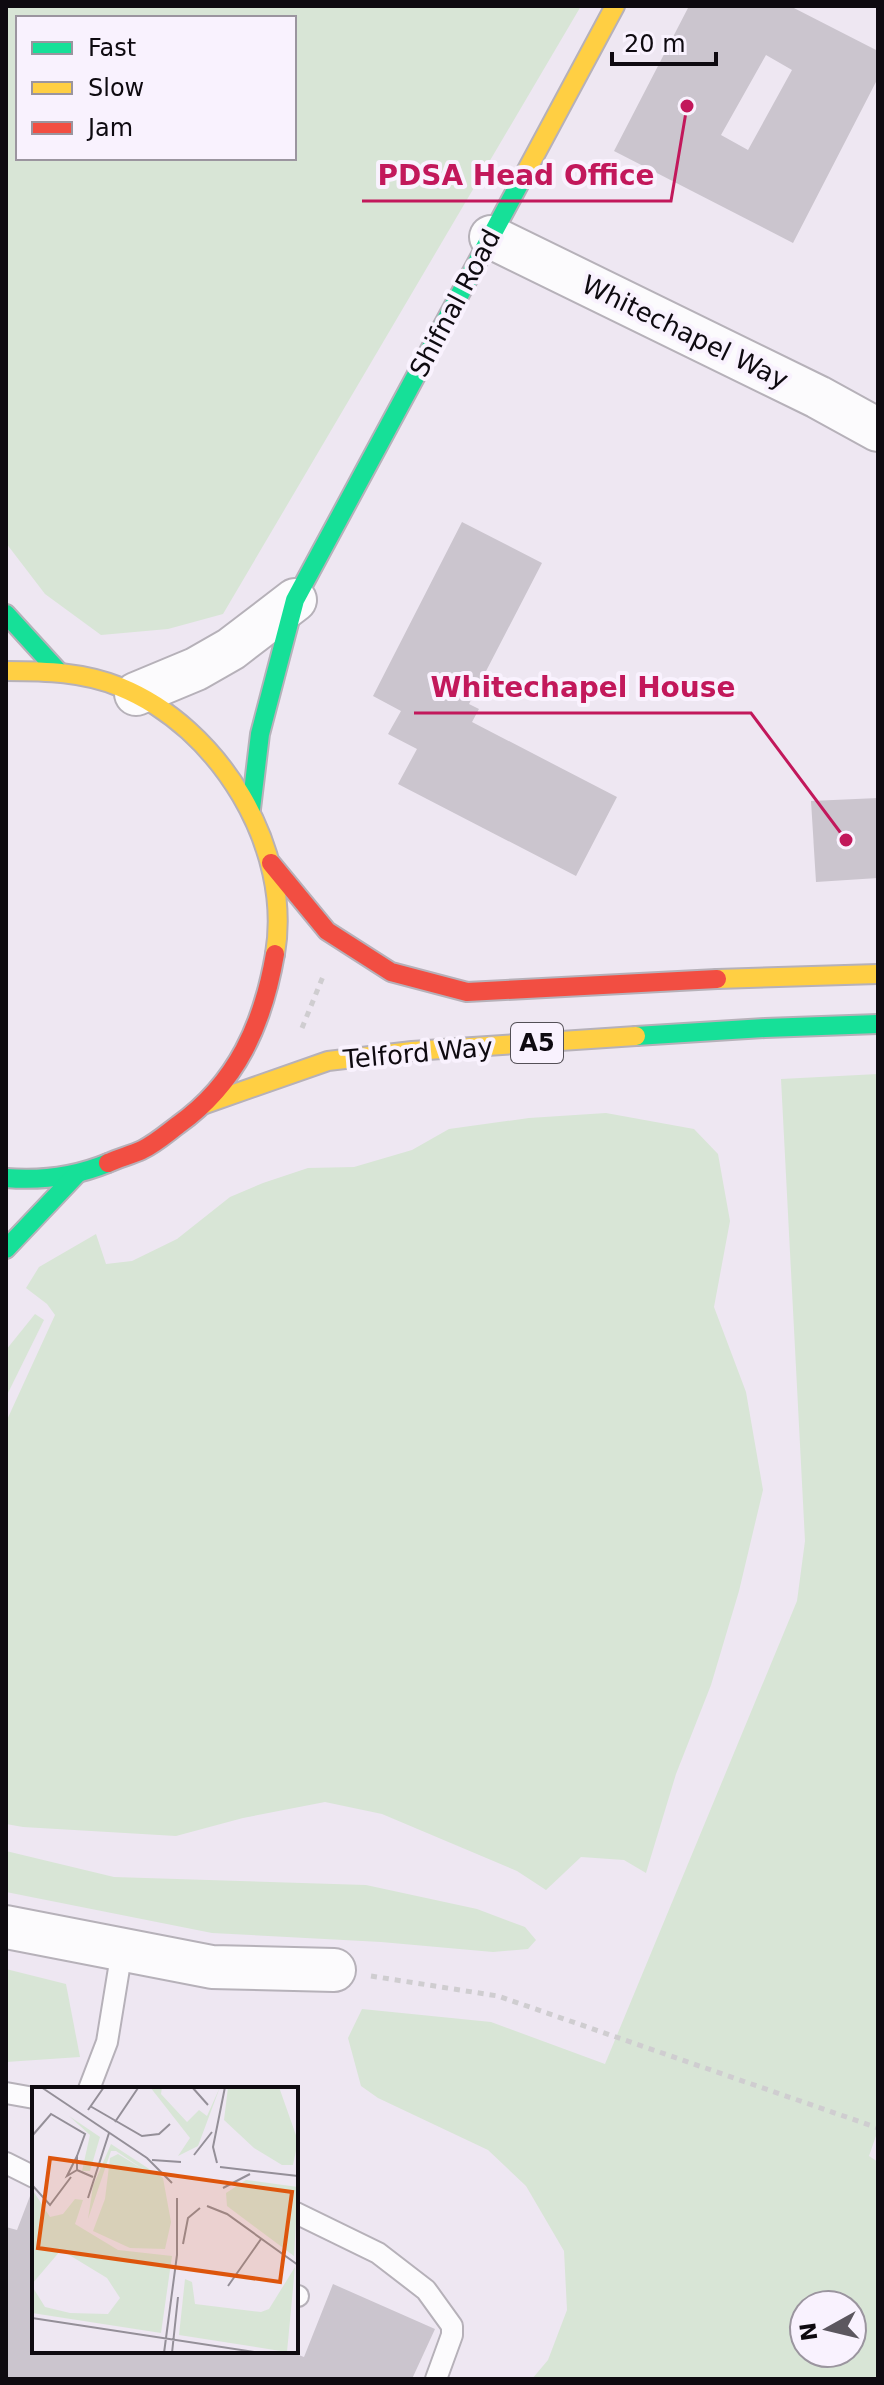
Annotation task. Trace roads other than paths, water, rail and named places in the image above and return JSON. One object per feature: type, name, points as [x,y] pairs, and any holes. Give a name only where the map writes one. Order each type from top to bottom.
[{"type":"main road","name":"Shifnal Road","points":[[251,809],[260,734],[295,600],[615,6]]},
{"type":"main road","points":[[6,614],[58,671]]},
{"type":"main road","points":[[6,671],[58,671],[98,680],[136,694],[182,724],[221,763],[251,809],[271,863],[279,915],[275,967],[261,1017],[237,1064],[204,1105],[146,1149],[77,1174],[31,1180],[6,1178]]},
{"type":"main road","name":"A5","points":[[271,863],[327,931],[391,972],[467,992],[878,974]]},
{"type":"main road","name":"Telford Way","points":[[204,1105],[328,1061],[412,1051],[765,1028],[878,1024]]},
{"type":"main road","points":[[6,1249],[77,1174]]},
{"type":"street","name":"Whitechapel Way","points":[[491,237],[818,397],[878,430]]},
{"type":"street","name":"Shifnal Road","points":[[136,694],[196,669],[231,649],[295,600]]},
{"type":"street","points":[[6,1927],[212,1967],[334,1970]]},
{"type":"lane","points":[[90,2087],[107,2042],[122,1950]]},
{"type":"lane","points":[[6,2093],[32,2098]]},
{"type":"lane","points":[[6,2163],[32,2176]]},
{"type":"lane","points":[[298,2214],[378,2253],[426,2290],[452,2326],[452,2335],[436,2379]]},
{"type":"place","name":"PDSA Head Office","points":[[687,106]]},
{"type":"place","name":"Whitechapel House","points":[[846,840]]}]
